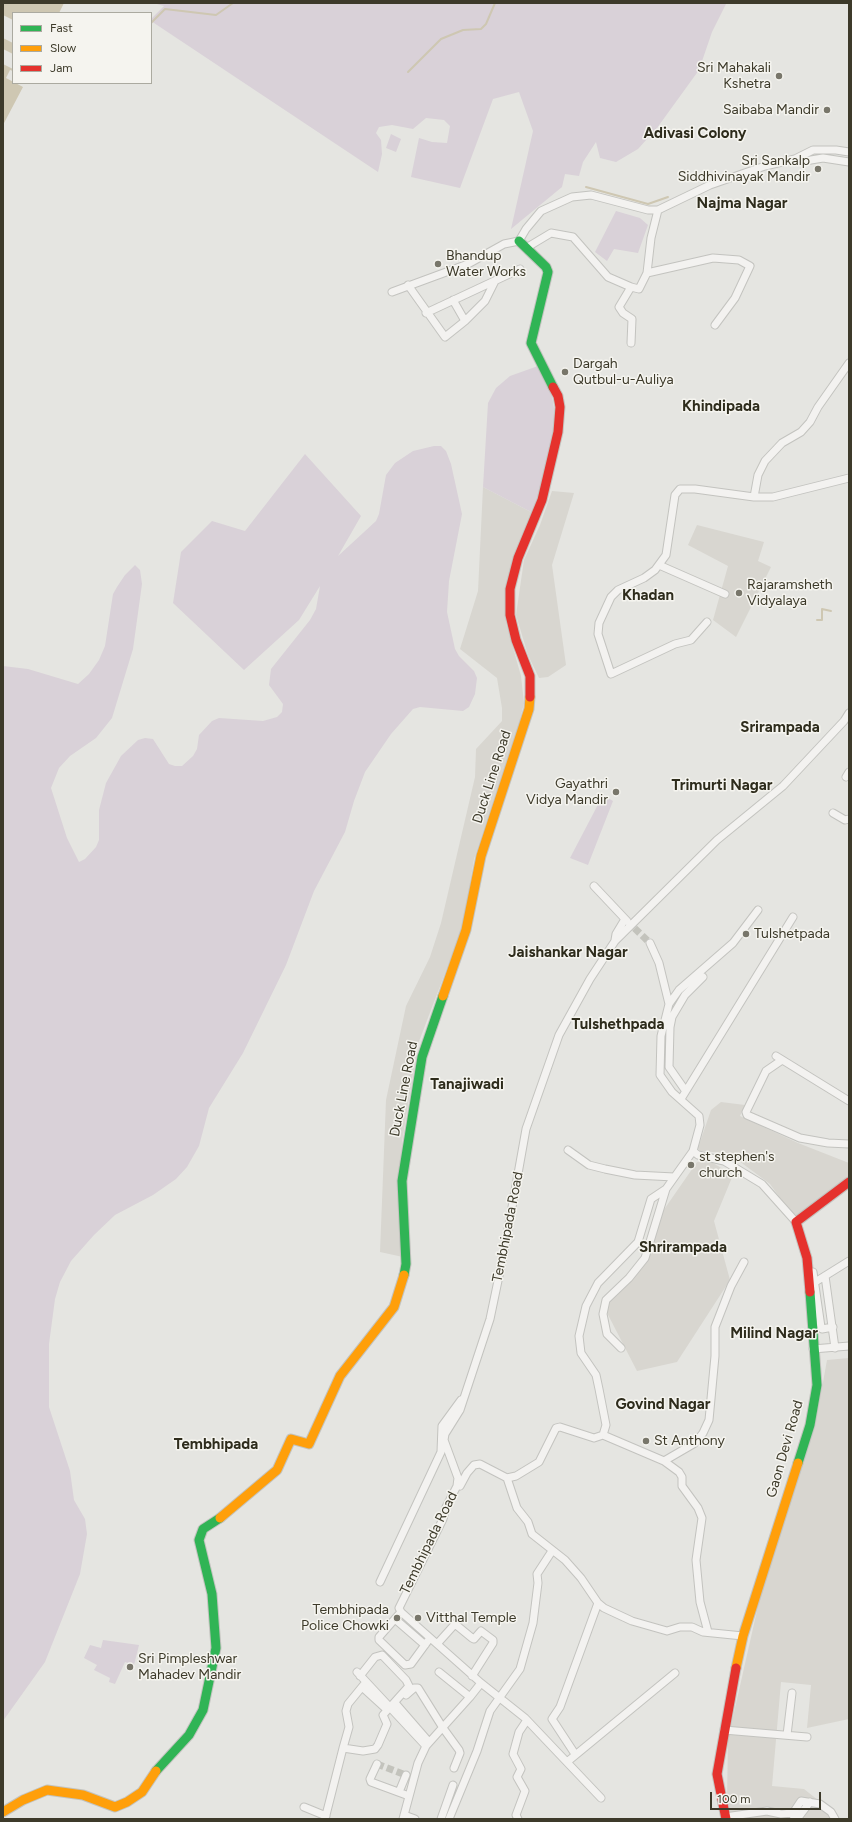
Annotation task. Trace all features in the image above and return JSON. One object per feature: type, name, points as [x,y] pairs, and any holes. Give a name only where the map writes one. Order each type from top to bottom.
[{"type":"street","points":[[522,244],[526,229],[541,211],[572,197],[590,195],[648,210],[658,210],[710,185],[764,166],[795,159],[813,150],[836,150],[849,152]]},
{"type":"street","points":[[795,159],[805,161],[823,158],[849,162]]},
{"type":"street","points":[[392,292],[468,264],[504,244],[522,244],[551,233],[573,237],[608,276],[631,287],[639,289],[647,273],[651,238],[658,210]]},
{"type":"street","name":"Duck Line Road","points":[[3,1812],[23,1800],[47,1790],[83,1795],[115,1807],[127,1802],[142,1792],[159,1767],[189,1735],[204,1710],[216,1648],[212,1594],[199,1540],[203,1529],[230,1512],[277,1470],[291,1439],[309,1444],[340,1376],[394,1306],[403,1283],[406,1264],[402,1181],[422,1057],[466,930],[481,856],[529,708],[531,691],[530,676],[516,640],[510,615],[510,589],[518,558],[542,500],[558,432],[560,407],[558,396],[531,342],[548,272],[546,267],[522,244]]},
{"type":"street","points":[[647,273],[713,258],[733,259],[750,266],[735,298],[715,325]]},
{"type":"street","points":[[426,313],[520,269]]},
{"type":"street","points":[[408,285],[426,313],[445,337],[465,321],[485,301],[495,281]]},
{"type":"street","points":[[631,287],[619,307],[623,313],[632,319],[631,343]]},
{"type":"street","points":[[453,300],[465,321]]},
{"type":"street","points":[[754,497],[758,475],[766,461],[782,443],[801,432],[810,422],[818,407],[849,363]]},
{"type":"street","points":[[707,622],[691,640],[675,644],[611,674],[598,634],[599,623],[611,597],[618,590],[644,578],[655,570],[666,554],[675,495],[680,489],[695,489],[754,497],[774,497],[795,493],[849,478]]},
{"type":"street","points":[[659,565],[725,594]]},
{"type":"street","points":[[615,941],[717,840],[783,786],[844,721],[849,713]]},
{"type":"street","points":[[833,813],[845,820],[849,819]]},
{"type":"street","points":[[594,886],[626,920],[616,934],[615,941]]},
{"type":"street","points":[[621,1348],[606,1334],[602,1314],[606,1300],[629,1278],[645,1258],[666,1189],[693,1151],[700,1125],[699,1116],[681,1098],[672,1092],[660,1075],[661,1036],[669,1004],[679,990],[733,943],[758,910]]},
{"type":"street","points":[[681,1098],[793,917]]},
{"type":"street","name":"Tembhipada Road","points":[[601,1798],[527,1720],[472,1676],[401,1612],[399,1608],[400,1602],[443,1519],[446,1507],[457,1486],[458,1478],[444,1440],[445,1434],[460,1410],[490,1319],[526,1129],[560,1035],[590,978],[615,941]]},
{"type":"street","points":[[650,943],[659,963],[669,1004]]},
{"type":"street","points":[[685,1090],[669,1067],[670,1027],[672,1017],[685,996],[703,977]]},
{"type":"street","points":[[849,1101],[779,1058],[766,1071],[746,1112],[747,1115],[800,1138],[828,1143],[849,1144]]},
{"type":"street","points":[[568,1150],[589,1164],[605,1169],[635,1176],[674,1177]]},
{"type":"street","name":"Gaon Devi Road","points":[[693,1151],[698,1155],[724,1161],[762,1184],[796,1222],[812,1284],[814,1349],[817,1385],[810,1424],[767,1556],[743,1636],[724,1730],[717,1774],[725,1818]]},
{"type":"street","points":[[796,1222],[849,1182]]},
{"type":"street","points":[[603,1435],[606,1425],[598,1382],[596,1375],[581,1353],[579,1336],[586,1306],[598,1283],[638,1242],[651,1198],[666,1189]]},
{"type":"street","points":[[812,1284],[849,1261]]},
{"type":"street","points":[[664,1461],[695,1443],[703,1433],[709,1420],[714,1362],[715,1327],[731,1286],[744,1262]]},
{"type":"street","points":[[813,1272],[812,1284],[821,1327],[822,1329],[833,1327]]},
{"type":"street","points":[[825,1276],[835,1348]]},
{"type":"street","points":[[814,1349],[849,1346]]},
{"type":"street","points":[[380,1582],[441,1452],[442,1426],[457,1404],[464,1398]]},
{"type":"street","points":[[443,1519],[467,1473],[474,1465],[480,1464],[507,1478],[516,1476],[539,1462],[556,1428],[560,1427],[594,1438],[603,1435],[664,1461],[679,1472],[682,1486],[698,1508],[702,1518],[696,1560],[700,1602],[708,1632]]},
{"type":"street","points":[[507,1478],[517,1508],[528,1522],[532,1534],[582,1578],[598,1603],[604,1608],[639,1623],[667,1631],[680,1627],[692,1627],[708,1632],[743,1636]]},
{"type":"street","points":[[449,1819],[477,1751],[490,1711],[520,1669],[533,1623],[538,1583],[537,1574],[552,1551]]},
{"type":"street","points":[[575,1754],[552,1719],[560,1707],[598,1603]]},
{"type":"street","points":[[401,1612],[379,1640],[405,1665],[411,1664],[430,1638]]},
{"type":"street","points":[[395,1620],[425,1645]]},
{"type":"street","points":[[437,1644],[455,1624],[474,1639],[481,1631],[493,1640],[493,1643],[472,1676]]},
{"type":"street","points":[[343,1748],[363,1751],[375,1749],[387,1724],[383,1717],[391,1707],[409,1686],[406,1680],[382,1655],[379,1654],[358,1674],[364,1684],[391,1707],[428,1744]]},
{"type":"street","points":[[439,1672],[470,1697]]},
{"type":"street","points":[[567,1762],[675,1673]]},
{"type":"street","points":[[415,1819],[403,1817],[414,1778],[428,1744],[481,1683]]},
{"type":"street","points":[[304,1807],[326,1818],[349,1727],[346,1711],[348,1704],[364,1684]]},
{"type":"street","points":[[391,1707],[414,1688],[418,1688],[459,1750],[460,1753],[456,1768]]},
{"type":"street","points":[[787,1735],[792,1693]]},
{"type":"street","points":[[518,1819],[516,1815],[525,1791],[517,1778],[521,1770],[513,1754],[519,1732],[527,1720]]},
{"type":"street","points":[[724,1730],[807,1737]]},
{"type":"street","points":[[377,1764],[370,1781],[409,1796]]},
{"type":"street","points":[[399,1792],[404,1775],[414,1778]]},
{"type":"street","points":[[440,1819],[453,1785]]},
{"type":"street","points":[[725,1818],[768,1811],[795,1817],[799,1803],[810,1802],[820,1804],[826,1808],[835,1819]]},
{"type":"shaded area","points":[[3,3],[64,3],[60,12],[12,12],[12,20],[3,15]]},
{"type":"shaded area","points":[[153,3],[730,3],[726,4],[712,32],[699,70],[657,128],[638,149],[616,162],[600,158],[596,142],[583,162],[579,176],[565,174],[562,187],[511,229],[533,131],[519,92],[493,99],[460,188],[411,177],[419,138],[432,142],[447,143],[450,126],[444,120],[426,118],[413,129],[392,125],[379,127],[376,133],[381,140],[382,154],[378,172],[152,22],[152,18],[164,6]]},
{"type":"shaded area","points":[[3,38],[12,42],[12,54],[3,49]]},
{"type":"shaded area","points":[[3,64],[12,68],[6,78],[12,81],[12,84],[17,84],[23,87],[3,125]]},
{"type":"shaded area","points":[[391,134],[401,139],[396,152],[386,148]]},
{"type":"shaded area","points":[[616,211],[640,218],[648,225],[638,253],[614,249],[607,261],[595,252]]},
{"type":"shaded area","points":[[538,366],[552,396],[555,414],[553,436],[535,514],[483,487],[488,403],[496,388],[510,376]]},
{"type":"shaded area","points":[[434,446],[441,446],[446,451],[451,464],[462,514],[449,581],[447,612],[455,649],[459,656],[474,671],[477,678],[475,694],[469,707],[463,711],[420,707],[413,709],[391,734],[365,772],[354,801],[345,832],[314,891],[286,965],[243,1053],[209,1108],[199,1146],[187,1167],[176,1179],[153,1195],[115,1215],[94,1235],[71,1261],[60,1282],[55,1299],[49,1344],[49,1407],[70,1471],[74,1500],[85,1519],[87,1534],[80,1574],[45,1662],[3,1721],[3,666],[28,669],[78,684],[89,674],[99,660],[105,646],[113,594],[125,575],[135,565],[140,570],[142,584],[133,649],[112,718],[96,738],[70,756],[59,768],[51,788],[67,838],[79,862],[85,859],[96,847],[99,840],[99,810],[106,783],[121,756],[138,740],[145,738],[153,739],[169,764],[182,766],[193,756],[197,749],[199,735],[212,721],[219,718],[263,721],[277,717],[282,712],[283,704],[269,685],[271,669],[310,620],[316,609],[320,586],[299,620],[244,670],[173,603],[181,552],[212,521],[245,531],[305,454],[361,516],[338,556],[376,521],[379,514],[386,475],[395,463],[413,451]]},
{"type":"shaded area","points":[[483,487],[535,514],[505,602],[506,623],[521,676],[524,703],[518,728],[474,859],[463,926],[418,1044],[402,1142],[400,1207],[403,1257],[380,1252],[386,1100],[406,1006],[430,957],[441,923],[475,777],[476,749],[502,721],[502,708],[497,678],[460,649],[478,591]]},
{"type":"shaded area","points":[[552,491],[574,493],[552,565],[566,665],[548,677],[539,678],[528,655],[516,615],[524,560],[540,525]]},
{"type":"shaded area","name":"Rajaramsheth Vidyalaya","points":[[697,525],[764,542],[758,561],[771,567],[736,637],[713,620],[728,566],[688,545]]},
{"type":"shaded area","points":[[603,795],[613,801],[588,865],[570,858]]},
{"type":"shaded area","points":[[721,1102],[745,1105],[740,1116],[798,1143],[849,1163],[849,1180],[796,1215],[790,1212],[770,1184],[735,1158],[726,1153],[700,1151],[698,1148],[711,1110]]},
{"type":"shaded area","points":[[697,1162],[713,1163],[733,1175],[714,1221],[730,1280],[677,1362],[637,1371],[604,1307],[643,1265],[663,1211]]},
{"type":"shaded area","points":[[849,1358],[849,1719],[807,1728],[811,1685],[781,1682],[772,1786],[804,1789],[837,1815],[838,1819],[732,1819],[727,1800],[728,1739],[761,1593],[815,1427],[827,1360]]},
{"type":"shaded area","points":[[103,1640],[139,1645],[134,1665],[125,1662],[115,1684],[109,1682],[110,1678],[94,1670],[97,1665],[84,1658],[90,1645],[101,1648]]},
{"type":"waterway","points":[[152,22],[165,9],[216,15],[233,3]]},
{"type":"waterway","points":[[408,72],[441,39],[463,30],[481,29],[486,24],[495,3]]},
{"type":"waterway","points":[[586,187],[648,204],[668,197]]},
{"type":"waterway","points":[[817,620],[822,620],[822,609],[831,611]]},
{"type":"tunnel","points":[[627,921],[650,943]]},
{"type":"tunnel","points":[[377,1764],[403,1774]]},
{"type":"traffic: fast","points":[[519,241],[546,267],[548,272],[531,343],[553,387]]},
{"type":"traffic: fast","points":[[404,1275],[406,1264],[402,1181],[422,1057],[443,996]]},
{"type":"traffic: fast","points":[[798,1463],[810,1425],[817,1385],[810,1292]]},
{"type":"traffic: fast","points":[[156,1771],[189,1735],[203,1710],[216,1648],[212,1594],[199,1540],[203,1529],[220,1518]]},
{"type":"traffic: slow","points":[[443,996],[466,930],[481,856],[529,709],[530,697]]},
{"type":"traffic: slow","points":[[220,1518],[277,1470],[291,1439],[309,1444],[340,1376],[394,1307],[404,1275]]},
{"type":"traffic: slow","points":[[736,1668],[743,1636],[798,1463]]},
{"type":"traffic: slow","points":[[3,1812],[23,1800],[47,1790],[83,1795],[115,1807],[127,1802],[142,1792],[156,1771]]},
{"type":"traffic: jam","points":[[530,697],[530,676],[516,640],[510,615],[510,589],[518,558],[542,500],[558,432],[560,407],[558,396],[553,387]]},
{"type":"traffic: jam","points":[[810,1292],[807,1258],[796,1222],[849,1182]]},
{"type":"traffic: jam","points":[[726,1819],[717,1774],[736,1668]]},
{"type":"place","name":"Sri Mahakali Kshetra","points":[[779,76]]},
{"type":"place","name":"Saibaba Mandir","points":[[827,110]]},
{"type":"place","name":"Sri Sankalp Siddhivinayak Mandir","points":[[818,169]]},
{"type":"place","name":"Bhandup Water Works","points":[[438,264]]},
{"type":"place","name":"Dargah Qutbul-u-Auliya","points":[[565,372]]},
{"type":"place","name":"Rajaramsheth Vidyalaya","points":[[739,593]]},
{"type":"place","name":"Gayathri Vidya Mandir","points":[[616,792]]},
{"type":"place","name":"Tulshetpada","points":[[746,934]]},
{"type":"place","name":"st stephen's church","points":[[691,1165]]},
{"type":"place","name":"St Anthony","points":[[646,1441]]},
{"type":"place","name":"Tembhipada Police Chowki","points":[[397,1618]]},
{"type":"place","name":"Vitthal Temple","points":[[418,1618]]},
{"type":"place","name":"Sri Pimpleshwar Mahadev Mandir","points":[[130,1667]]},
{"type":"district","name":"Adivasi Colony","points":[[695,134]]},
{"type":"district","name":"Najma Nagar","points":[[742,204]]},
{"type":"district","name":"Khindipada","points":[[721,407]]},
{"type":"district","name":"Khadan","points":[[648,596]]},
{"type":"district","name":"Srirampada","points":[[780,728]]},
{"type":"district","name":"Trimurti Nagar","points":[[722,786]]},
{"type":"district","name":"Jaishankar Nagar","points":[[568,953]]},
{"type":"district","name":"Tulshethpada","points":[[618,1025]]},
{"type":"district","name":"Tanajiwadi","points":[[467,1085]]},
{"type":"district","name":"Shrirampada","points":[[683,1248]]},
{"type":"district","name":"Milind Nagar","points":[[774,1334]]},
{"type":"district","name":"Govind Nagar","points":[[663,1405]]},
{"type":"district","name":"Tembhipada","points":[[216,1445]]}]
